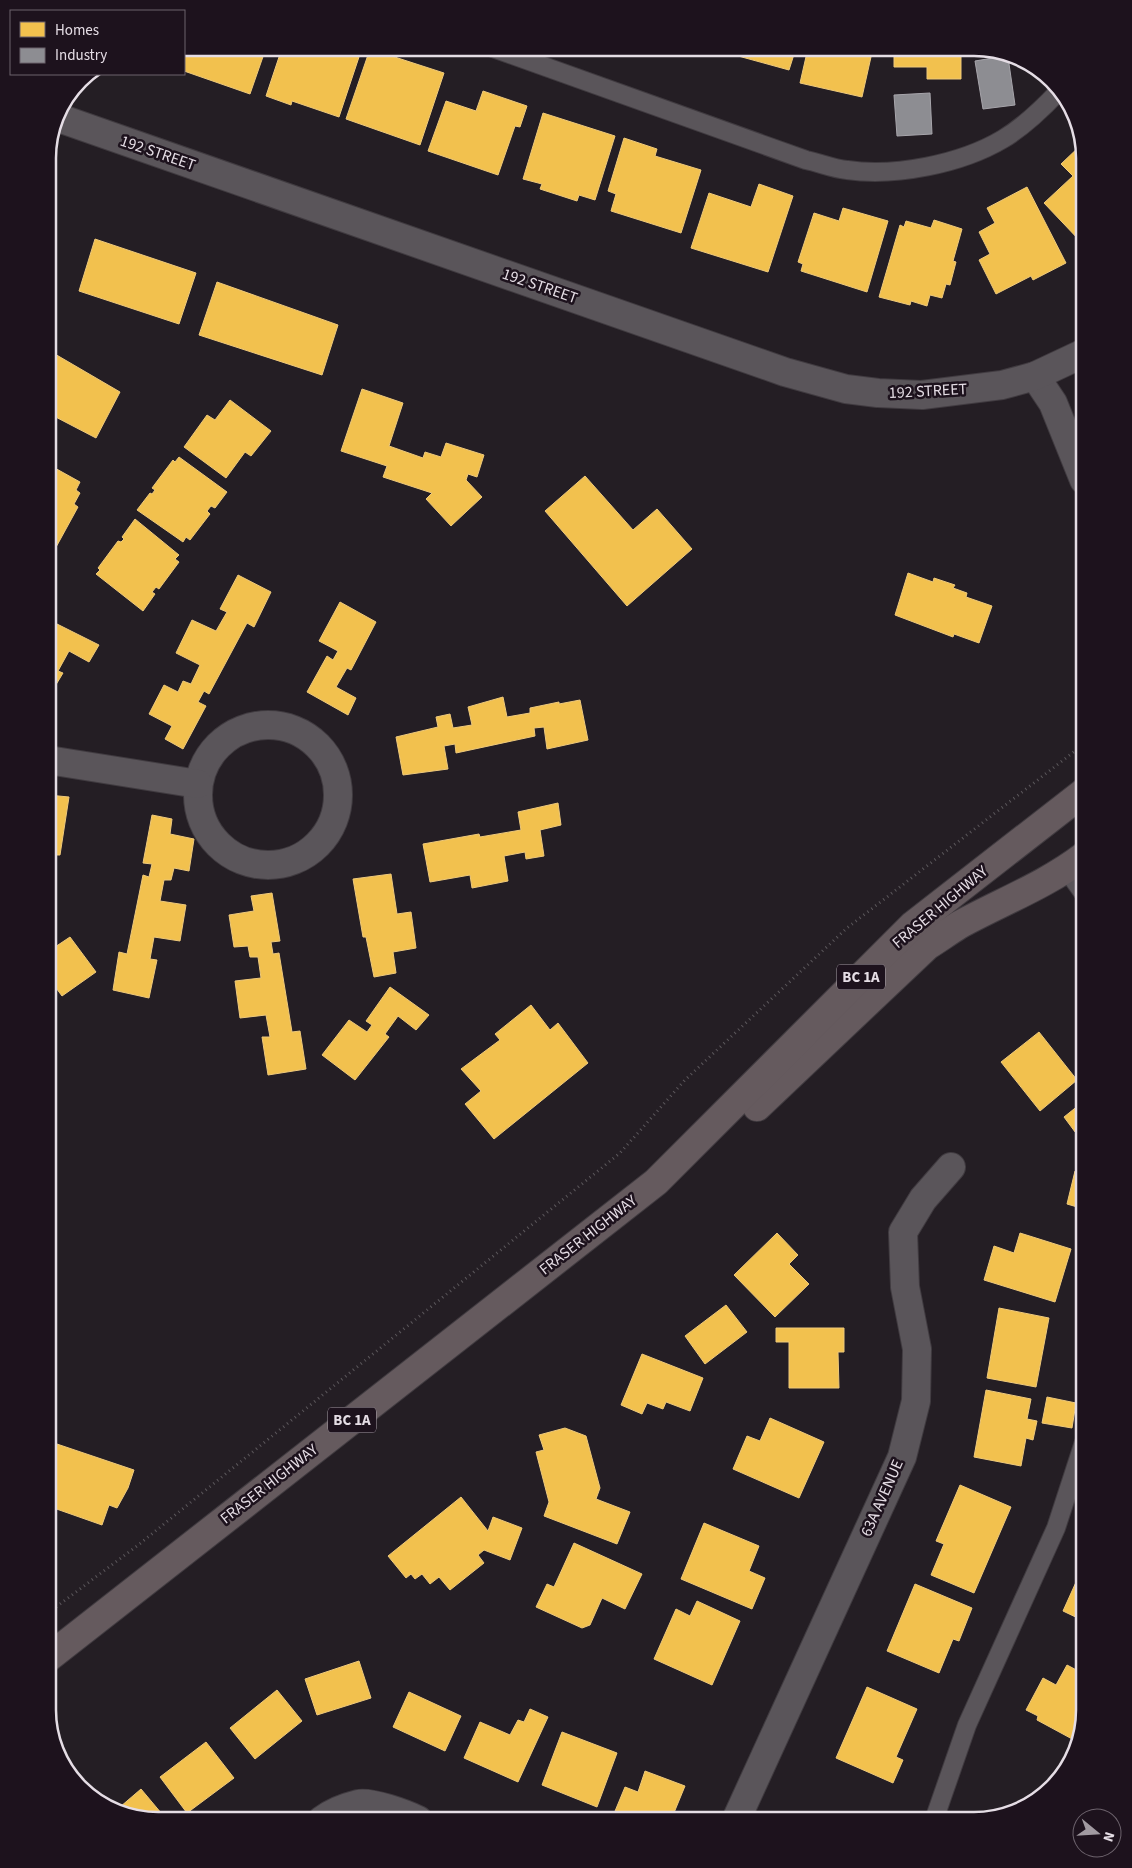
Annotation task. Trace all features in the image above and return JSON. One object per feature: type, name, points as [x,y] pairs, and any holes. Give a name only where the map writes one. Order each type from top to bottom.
[{"type":"main road","name":"FRASER HIGHWAY","points":[[56,1652],[656,1182],[913,925],[1076,798]]},
{"type":"main road","name":"FRASER HIGHWAY","points":[[656,1182],[706,1154],[927,946],[959,926],[1025,893],[1075,863]]},
{"type":"street","name":"192 STREET","points":[[64,120],[815,382],[878,394],[922,395],[1002,385],[1035,376],[1076,357]]},
{"type":"street","points":[[1035,376],[1053,403],[1076,460]]},
{"type":"street","points":[[263,725],[286,727],[308,737],[325,753],[335,774],[339,798],[334,821],[317,846],[305,856],[284,864],[261,866],[239,860],[226,852],[205,829],[198,807],[198,784],[206,762],[220,743],[240,730],[263,725]]},
{"type":"street","points":[[56,761],[198,784]]},
{"type":"street","name":"63A AVENUE","points":[[740,1812],[902,1457],[916,1401],[917,1349],[905,1287],[903,1232],[923,1199],[951,1167]]},
{"type":"street","points":[[339,1812],[360,1804],[401,1812]]},
{"type":"lane","points":[[515,56],[806,160],[847,170],[886,172],[926,168],[959,159],[1003,139],[1040,110],[1054,96]]},
{"type":"lane","points":[[937,1812],[967,1726],[1056,1528],[1076,1467]]},
{"type":"path","points":[[56,1607],[137,1546],[620,1153],[685,1080],[846,928],[1076,750]]},
{"type":"building: Homes","points":[[185,56],[263,56],[250,94],[185,71]]},
{"type":"building: Homes","points":[[279,56],[359,56],[339,117],[292,101],[291,105],[266,96]]},
{"type":"building: Homes","points":[[368,56],[392,56],[444,73],[420,145],[346,119]]},
{"type":"building: Homes","points":[[738,56],[793,56],[789,70]]},
{"type":"building: Homes","points":[[806,56],[871,56],[862,97],[800,83]]},
{"type":"building: Homes","points":[[894,56],[961,56],[961,79],[927,79],[927,67],[894,67]]},
{"type":"building: Homes","points":[[483,91],[527,106],[520,127],[515,126],[498,175],[428,151],[446,101],[476,111]]},
{"type":"building: Homes","points":[[543,113],[615,136],[595,200],[579,195],[577,201],[540,189],[542,184],[523,179]]},
{"type":"building: Homes","points":[[624,138],[657,149],[655,156],[701,170],[681,233],[611,211],[616,194],[608,191]]},
{"type":"building: Homes","points":[[1076,150],[1076,237],[1044,203],[1073,176],[1061,164]]},
{"type":"building: Homes","points":[[759,184],[793,196],[768,272],[691,248],[709,193],[751,207]]},
{"type":"building: Homes","points":[[1027,187],[1066,263],[1033,280],[1031,276],[996,294],[979,260],[990,254],[979,232],[995,223],[987,208]]},
{"type":"building: Homes","points":[[843,208],[888,221],[867,292],[801,271],[803,264],[798,262],[814,213],[839,221]]},
{"type":"building: Homes","points":[[934,220],[962,229],[953,261],[956,262],[950,285],[946,284],[942,298],[930,295],[927,306],[911,301],[910,305],[879,297],[900,225],[904,227],[906,221],[931,228]]},
{"type":"building: Homes","points":[[95,239],[196,273],[179,324],[79,291]]},
{"type":"building: Homes","points":[[217,282],[338,325],[322,375],[199,335]]},
{"type":"building: Homes","points":[[56,355],[120,392],[96,438],[56,417]]},
{"type":"building: Homes","points":[[362,389],[403,403],[389,446],[423,458],[425,452],[441,457],[446,443],[484,455],[477,477],[468,474],[466,480],[482,497],[451,526],[426,499],[432,493],[383,477],[387,466],[341,451]]},
{"type":"building: Homes","points":[[230,400],[271,431],[251,456],[245,452],[226,478],[184,447],[207,415],[215,420]]},
{"type":"building: Homes","points":[[179,457],[227,492],[215,508],[211,506],[207,511],[210,514],[190,540],[186,537],[183,542],[137,510],[150,493],[152,494],[155,490],[152,488],[173,460],[175,462]]},
{"type":"building: Homes","points":[[56,469],[80,482],[76,490],[80,493],[74,504],[78,507],[56,547]]},
{"type":"building: Homes","points":[[585,476],[633,530],[657,509],[692,549],[627,606],[545,511]]},
{"type":"building: Homes","points":[[135,519],[179,555],[175,559],[179,562],[159,589],[156,587],[152,592],[155,594],[143,611],[96,574],[100,570],[98,568],[118,541],[121,542],[124,539],[122,537]]},
{"type":"building: Homes","points":[[908,573],[933,582],[934,578],[955,585],[953,588],[967,593],[966,597],[992,606],[979,643],[954,634],[953,637],[895,615]]},
{"type":"building: Homes","points":[[238,575],[271,592],[254,627],[247,623],[209,694],[204,691],[198,702],[206,706],[183,749],[165,739],[172,726],[149,714],[164,685],[178,692],[183,681],[191,684],[200,665],[176,653],[192,620],[216,631],[227,612],[220,609]]},
{"type":"building: Homes","points":[[340,602],[376,622],[351,670],[347,668],[336,687],[356,698],[348,715],[307,692],[327,656],[333,660],[338,651],[319,641]]},
{"type":"building: Homes","points":[[57,624],[99,645],[89,662],[69,651],[58,671],[63,673],[56,685]]},
{"type":"building: Homes","points":[[503,697],[507,717],[530,713],[530,708],[580,700],[588,740],[547,749],[544,727],[534,728],[535,736],[456,753],[455,744],[444,746],[448,769],[403,775],[396,737],[438,727],[436,717],[450,714],[453,728],[472,725],[468,707]]},
{"type":"building: Homes","points":[[56,796],[69,797],[60,855],[56,855]]},
{"type":"building: Homes","points":[[558,803],[561,825],[540,830],[544,856],[526,859],[525,852],[504,856],[508,881],[472,888],[470,875],[430,882],[423,844],[479,834],[480,837],[521,830],[518,812]]},
{"type":"building: Homes","points":[[152,815],[172,819],[170,834],[194,839],[189,871],[174,868],[171,880],[164,880],[160,901],[186,905],[180,941],[154,937],[150,959],[157,960],[149,998],[113,990],[119,952],[127,954],[143,875],[149,877],[152,864],[143,863]]},
{"type":"building: Homes","points":[[391,874],[397,914],[411,912],[416,948],[393,952],[396,973],[374,977],[366,937],[363,937],[353,879]]},
{"type":"building: Homes","points":[[272,893],[280,941],[271,942],[273,954],[279,953],[292,1032],[300,1031],[306,1069],[268,1075],[262,1037],[270,1037],[266,1015],[240,1018],[235,981],[261,978],[258,957],[250,957],[248,946],[234,947],[229,915],[254,911],[251,896]]},
{"type":"building: Homes","points":[[70,937],[96,972],[62,996],[56,988],[56,946]]},
{"type":"building: Homes","points":[[390,987],[429,1015],[416,1030],[398,1016],[385,1034],[389,1037],[355,1080],[322,1055],[349,1020],[367,1032],[372,1025],[366,1021]]},
{"type":"building: Homes","points":[[531,1005],[550,1030],[558,1023],[588,1063],[494,1139],[465,1104],[481,1091],[461,1069],[500,1040],[495,1034]]},
{"type":"building: Homes","points":[[1039,1032],[1076,1081],[1040,1111],[1001,1062]]},
{"type":"building: Homes","points":[[1076,1107],[1076,1133],[1064,1117]]},
{"type":"building: Homes","points":[[1075,1171],[1076,1207],[1067,1204]]},
{"type":"building: Homes","points":[[777,1233],[798,1255],[789,1264],[809,1284],[775,1317],[734,1275]]},
{"type":"building: Homes","points":[[1020,1233],[1071,1249],[1055,1302],[984,1280],[994,1246],[1014,1253]]},
{"type":"building: Homes","points":[[726,1305],[747,1332],[705,1364],[685,1336]]},
{"type":"building: Homes","points":[[999,1308],[1049,1318],[1036,1387],[987,1378]]},
{"type":"building: Homes","points":[[776,1328],[844,1328],[844,1352],[838,1352],[839,1388],[789,1388],[789,1342],[776,1342]]},
{"type":"building: Homes","points":[[642,1354],[703,1378],[690,1411],[666,1402],[663,1409],[647,1403],[642,1414],[621,1405]]},
{"type":"building: Homes","points":[[986,1390],[1031,1399],[1027,1419],[1037,1421],[1033,1440],[1026,1438],[1021,1466],[974,1457]]},
{"type":"building: Homes","points":[[1047,1397],[1076,1403],[1072,1428],[1042,1423]]},
{"type":"building: Homes","points":[[770,1418],[824,1442],[799,1498],[733,1469],[747,1436],[760,1441]]},
{"type":"building: Homes","points":[[565,1428],[586,1436],[600,1488],[596,1499],[630,1512],[617,1544],[544,1516],[549,1502],[536,1452],[544,1450],[539,1435]]},
{"type":"building: Homes","points":[[56,1444],[134,1470],[128,1488],[117,1508],[109,1505],[102,1525],[56,1509]]},
{"type":"building: Homes","points":[[960,1485],[1011,1507],[974,1593],[931,1575],[944,1544],[936,1541]]},
{"type":"building: Homes","points":[[461,1497],[488,1531],[493,1517],[522,1528],[510,1560],[484,1550],[478,1555],[484,1563],[450,1590],[439,1577],[430,1584],[422,1574],[415,1579],[411,1574],[406,1578],[388,1556]]},
{"type":"building: Homes","points":[[704,1523],[759,1546],[749,1571],[765,1578],[752,1609],[681,1579]]},
{"type":"building: Homes","points":[[574,1543],[642,1574],[625,1609],[602,1598],[590,1625],[582,1628],[536,1607],[547,1584],[554,1587]]},
{"type":"building: Homes","points":[[1076,1582],[1076,1617],[1063,1611]]},
{"type":"building: Homes","points":[[915,1584],[972,1608],[959,1641],[953,1639],[939,1673],[887,1651]]},
{"type":"building: Homes","points":[[697,1601],[740,1621],[712,1685],[654,1659],[676,1609],[690,1616]]},
{"type":"building: Homes","points":[[359,1661],[371,1698],[317,1715],[305,1679]]},
{"type":"building: Homes","points":[[1067,1665],[1076,1670],[1076,1710],[1071,1739],[1037,1720],[1038,1716],[1026,1710],[1043,1678],[1056,1685]]},
{"type":"building: Homes","points":[[867,1687],[917,1709],[896,1757],[903,1760],[893,1783],[836,1758]]},
{"type":"building: Homes","points":[[277,1690],[302,1721],[255,1759],[230,1728]]},
{"type":"building: Homes","points":[[409,1692],[461,1716],[445,1751],[393,1727]]},
{"type":"building: Homes","points":[[530,1709],[548,1717],[518,1782],[464,1758],[480,1722],[510,1735],[518,1720],[524,1722]]},
{"type":"building: Homes","points":[[562,1732],[617,1753],[597,1807],[542,1785]]},
{"type":"building: Homes","points":[[206,1742],[234,1778],[186,1812],[160,1777]]},
{"type":"building: Homes","points":[[645,1771],[685,1786],[674,1812],[615,1812],[625,1787],[638,1792]]},
{"type":"building: Homes","points":[[141,1789],[160,1812],[138,1810],[122,1805]]},
{"type":"building: Industry","points":[[993,58],[1009,63],[1015,105],[983,109],[975,61]]},
{"type":"building: Industry","points":[[930,93],[932,134],[897,136],[894,95]]}]
